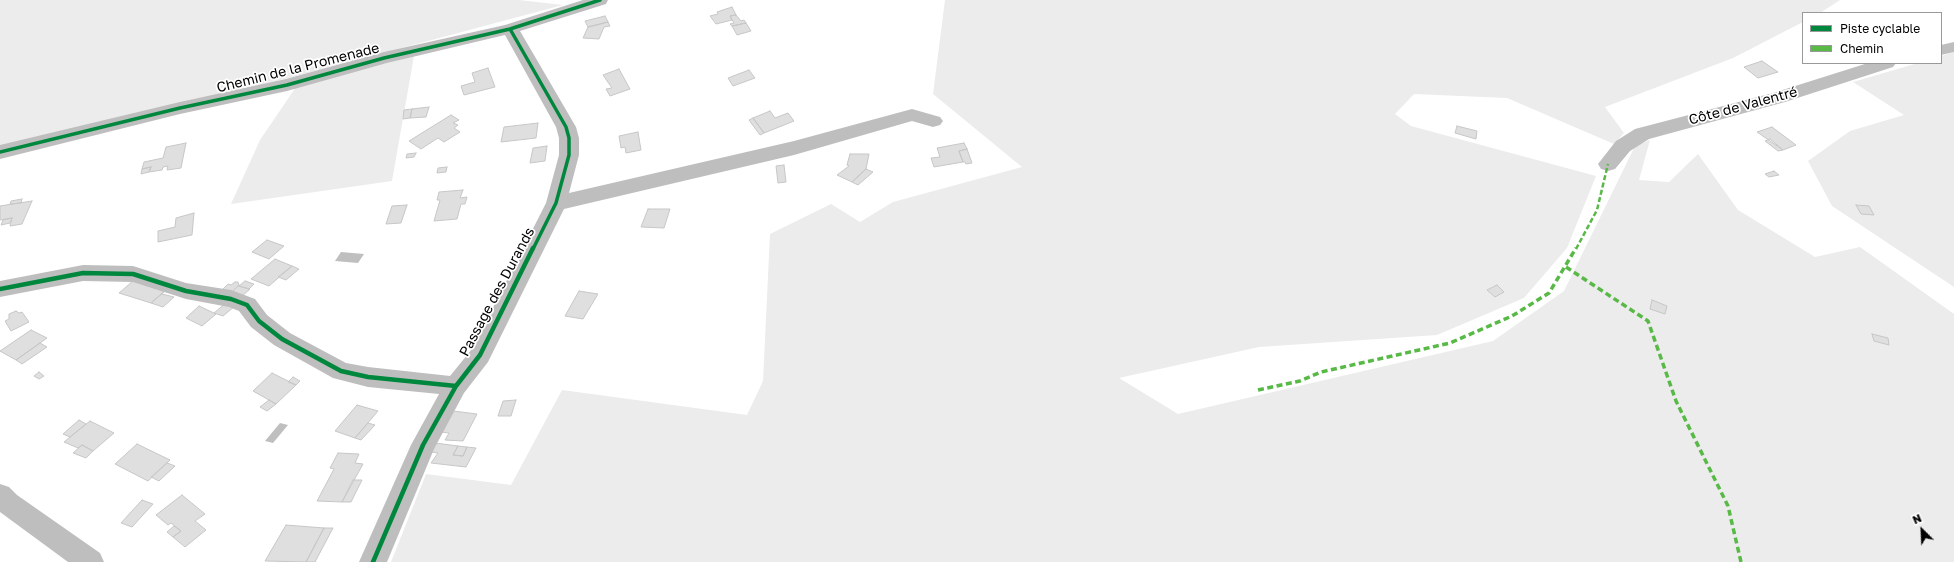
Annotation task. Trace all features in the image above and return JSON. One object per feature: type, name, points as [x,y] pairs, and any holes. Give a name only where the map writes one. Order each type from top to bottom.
[{"type":"street","name":"Chemin de la Promenade","points":[[0,152],[180,108],[287,85],[384,58],[510,29],[600,0]]},
{"type":"street","name":"Passage des Durands","points":[[373,562],[413,467],[456,386],[480,355],[556,203],[569,155],[569,138],[566,127],[510,29]]},
{"type":"street","points":[[1942,50],[1954,47]]},
{"type":"street","name":"Côte de Valentré","points":[[1608,164],[1623,146],[1642,134],[1778,98],[1884,64]]},
{"type":"street","points":[[556,203],[794,148],[912,115],[933,121]]},
{"type":"street","points":[[0,289],[83,273],[134,274],[186,291],[231,299],[247,305],[259,321],[282,339],[341,371],[368,377],[456,386]]},
{"type":"street","points":[[0,495],[8,503],[90,562]]},
{"type":"shaded area","points":[[0,0],[519,0],[563,5],[293,77],[0,148]]},
{"type":"shaded area","points":[[945,0],[1840,0],[1822,12],[1802,12],[1802,23],[1733,58],[1605,107],[1624,133],[1614,144],[1507,98],[1414,94],[1395,114],[1411,126],[1596,176],[1567,248],[1524,298],[1437,335],[1259,347],[1119,378],[1178,414],[1493,341],[1564,291],[1635,146],[1650,140],[1639,180],[1669,182],[1698,154],[1738,210],[1815,257],[1860,247],[1954,314],[1954,562],[391,562],[426,474],[511,485],[562,390],[747,415],[763,381],[770,234],[831,204],[860,222],[893,202],[1022,167],[933,94]]},
{"type":"shaded area","points":[[1954,52],[1954,287],[1832,206],[1808,161],[1850,131],[1904,115],[1853,82],[1915,64],[1942,64],[1942,56]]},
{"type":"shaded area","points":[[414,56],[392,181],[231,204],[260,140],[296,87]]},
{"type":"shaded area","points":[[341,252],[364,254],[358,263],[335,261]]},
{"type":"shaded area","points":[[280,423],[288,425],[273,443],[265,441]]},
{"type":"building","points":[[732,7],[736,15],[730,16],[732,20],[716,24],[710,16],[718,14],[717,12]]},
{"type":"building","points":[[736,15],[741,21],[744,20],[746,23],[732,26],[730,24],[734,23],[730,16]]},
{"type":"building","points":[[605,16],[608,22],[588,27],[585,21]]},
{"type":"building","points":[[608,22],[610,26],[604,27],[599,39],[583,38],[588,27]]},
{"type":"building","points":[[746,23],[751,31],[737,35],[732,26]]},
{"type":"building","points":[[1762,61],[1778,72],[1758,78],[1744,67]]},
{"type":"building","points":[[488,68],[495,87],[464,95],[461,86],[475,82],[472,73]]},
{"type":"building","points":[[619,69],[630,89],[610,96],[606,89],[612,88],[603,75]]},
{"type":"building","points":[[749,70],[755,78],[733,86],[728,78]]},
{"type":"building","points":[[429,107],[426,117],[410,118],[412,109]]},
{"type":"building","points":[[412,109],[410,118],[403,119],[404,110]]},
{"type":"building","points":[[770,111],[775,118],[788,113],[794,121],[764,133],[753,118]]},
{"type":"building","points":[[451,115],[459,120],[453,123],[458,125],[454,128],[460,132],[444,142],[438,138],[421,149],[409,141]]},
{"type":"building","points":[[753,118],[764,133],[760,135],[749,120]]},
{"type":"building","points":[[538,123],[536,138],[501,142],[504,127]]},
{"type":"building","points":[[1457,126],[1477,131],[1476,139],[1455,133]]},
{"type":"building","points":[[1772,127],[1796,145],[1783,150],[1757,132]]},
{"type":"building","points":[[638,132],[641,150],[626,153],[625,147],[621,148],[619,136]]},
{"type":"building","points":[[1770,139],[1783,150],[1778,151],[1765,141]]},
{"type":"building","points":[[186,143],[181,168],[167,170],[168,166],[163,167],[162,170],[149,172],[151,167],[142,169],[144,162],[163,158],[166,147]]},
{"type":"building","points":[[964,143],[967,149],[959,151],[963,162],[934,167],[931,158],[940,157],[937,148]]},
{"type":"building","points":[[547,146],[545,161],[530,163],[533,148]]},
{"type":"building","points":[[967,149],[972,163],[966,164],[963,162],[959,151]]},
{"type":"building","points":[[416,153],[414,157],[406,158],[407,154]]},
{"type":"building","points":[[850,154],[869,154],[866,169],[852,182],[837,175],[849,166],[847,165]]},
{"type":"building","points":[[784,165],[786,182],[778,183],[776,166]]},
{"type":"building","points":[[151,167],[149,172],[141,174],[142,169]]},
{"type":"building","points":[[447,167],[446,172],[437,173],[438,168]]},
{"type":"building","points":[[866,169],[873,172],[858,185],[852,182]]},
{"type":"building","points":[[1774,171],[1779,175],[1769,177],[1765,174]]},
{"type":"building","points":[[463,190],[460,198],[467,197],[465,204],[461,204],[457,219],[434,221],[440,200],[437,200],[439,192]]},
{"type":"building","points":[[22,199],[21,203],[10,204],[11,201]]},
{"type":"building","points":[[32,201],[22,224],[10,226],[12,218],[0,220],[0,206]]},
{"type":"building","points":[[407,205],[401,223],[386,224],[392,206]]},
{"type":"building","points":[[1856,205],[1869,206],[1874,215],[1861,214]]},
{"type":"building","points":[[648,209],[670,209],[664,228],[641,227]]},
{"type":"building","points":[[194,213],[192,235],[158,242],[158,231],[175,227],[176,218]]},
{"type":"building","points":[[12,218],[10,223],[1,225],[3,220]]},
{"type":"building","points":[[267,240],[284,246],[269,259],[252,252]]},
{"type":"building","points":[[275,259],[292,266],[269,286],[251,279]]},
{"type":"building","points":[[292,266],[299,269],[286,280],[278,277]]},
{"type":"building","points":[[133,281],[165,291],[151,303],[119,293]]},
{"type":"building","points":[[245,281],[254,284],[249,289],[239,286]]},
{"type":"building","points":[[238,282],[239,285],[230,294],[220,292],[228,284],[231,285]]},
{"type":"building","points":[[1497,285],[1504,292],[1495,297],[1487,290]]},
{"type":"building","points":[[238,286],[250,289],[241,297],[230,294]]},
{"type":"building","points":[[165,291],[162,294],[174,297],[163,307],[151,303]]},
{"type":"building","points":[[579,291],[598,294],[583,319],[565,316]]},
{"type":"building","points":[[1652,300],[1667,306],[1665,314],[1650,309]]},
{"type":"building","points":[[227,302],[235,306],[223,316],[214,313]]},
{"type":"building","points":[[199,306],[216,314],[202,326],[186,318]]},
{"type":"building","points":[[16,311],[19,313],[22,312],[29,322],[11,331],[5,321],[9,319],[9,314]]},
{"type":"building","points":[[31,330],[47,338],[16,360],[0,351]]},
{"type":"building","points":[[1872,334],[1888,338],[1889,345],[1874,341]]},
{"type":"building","points":[[40,343],[47,347],[22,364],[16,360]]},
{"type":"building","points":[[39,372],[44,376],[39,379],[34,376]]},
{"type":"building","points":[[272,373],[296,385],[276,404],[253,391]]},
{"type":"building","points":[[293,377],[300,381],[296,385],[288,382]]},
{"type":"building","points":[[269,400],[276,404],[267,411],[260,407]]},
{"type":"building","points":[[516,400],[511,416],[498,416],[503,401]]},
{"type":"building","points":[[357,405],[378,411],[355,438],[335,431]]},
{"type":"building","points":[[453,411],[477,414],[463,441],[445,440],[449,433],[441,432]]},
{"type":"building","points":[[79,420],[86,424],[70,437],[63,434]]},
{"type":"building","points":[[90,421],[114,433],[93,451],[82,445],[78,448],[64,442]]},
{"type":"building","points":[[368,423],[375,425],[361,440],[355,438]]},
{"type":"building","points":[[435,443],[458,446],[453,455],[463,456],[467,447],[476,448],[466,467],[431,463],[438,453],[431,452]]},
{"type":"building","points":[[137,444],[170,460],[148,481],[115,464]]},
{"type":"building","points":[[82,445],[93,451],[86,458],[73,453]]},
{"type":"building","points":[[458,446],[467,447],[463,456],[453,455]]},
{"type":"building","points":[[338,453],[359,454],[355,463],[363,464],[342,502],[317,501],[334,469],[330,468]]},
{"type":"building","points":[[167,463],[175,466],[159,481],[151,477]]},
{"type":"building","points":[[353,480],[362,480],[351,502],[342,502]]},
{"type":"building","points":[[182,495],[205,514],[195,521],[206,530],[185,547],[173,537],[181,531],[171,523],[168,525],[156,515]]},
{"type":"building","points":[[142,500],[153,504],[132,527],[121,523]]},
{"type":"building","points":[[286,525],[324,528],[306,562],[265,561]]},
{"type":"building","points":[[174,526],[181,531],[173,537],[167,532]]},
{"type":"building","points":[[324,528],[333,528],[315,562],[306,562]]},
{"type":"marked path","points":[[1258,390],[1300,381],[1321,372],[1450,343],[1512,316],[1549,293],[1566,267],[1597,210],[1608,164]]},
{"type":"marked path","points":[[1566,267],[1648,321],[1676,401],[1728,506],[1741,562]]},
{"type":"cycle path","points":[[0,152],[180,108],[287,85],[384,58],[510,29],[600,0]]},
{"type":"cycle path","points":[[373,562],[423,445],[456,386],[480,355],[556,203],[569,155],[569,138],[566,127],[510,29]]},
{"type":"cycle path","points":[[0,289],[83,273],[133,274],[186,291],[231,299],[247,305],[259,321],[282,339],[341,371],[368,377],[456,386]]}]
